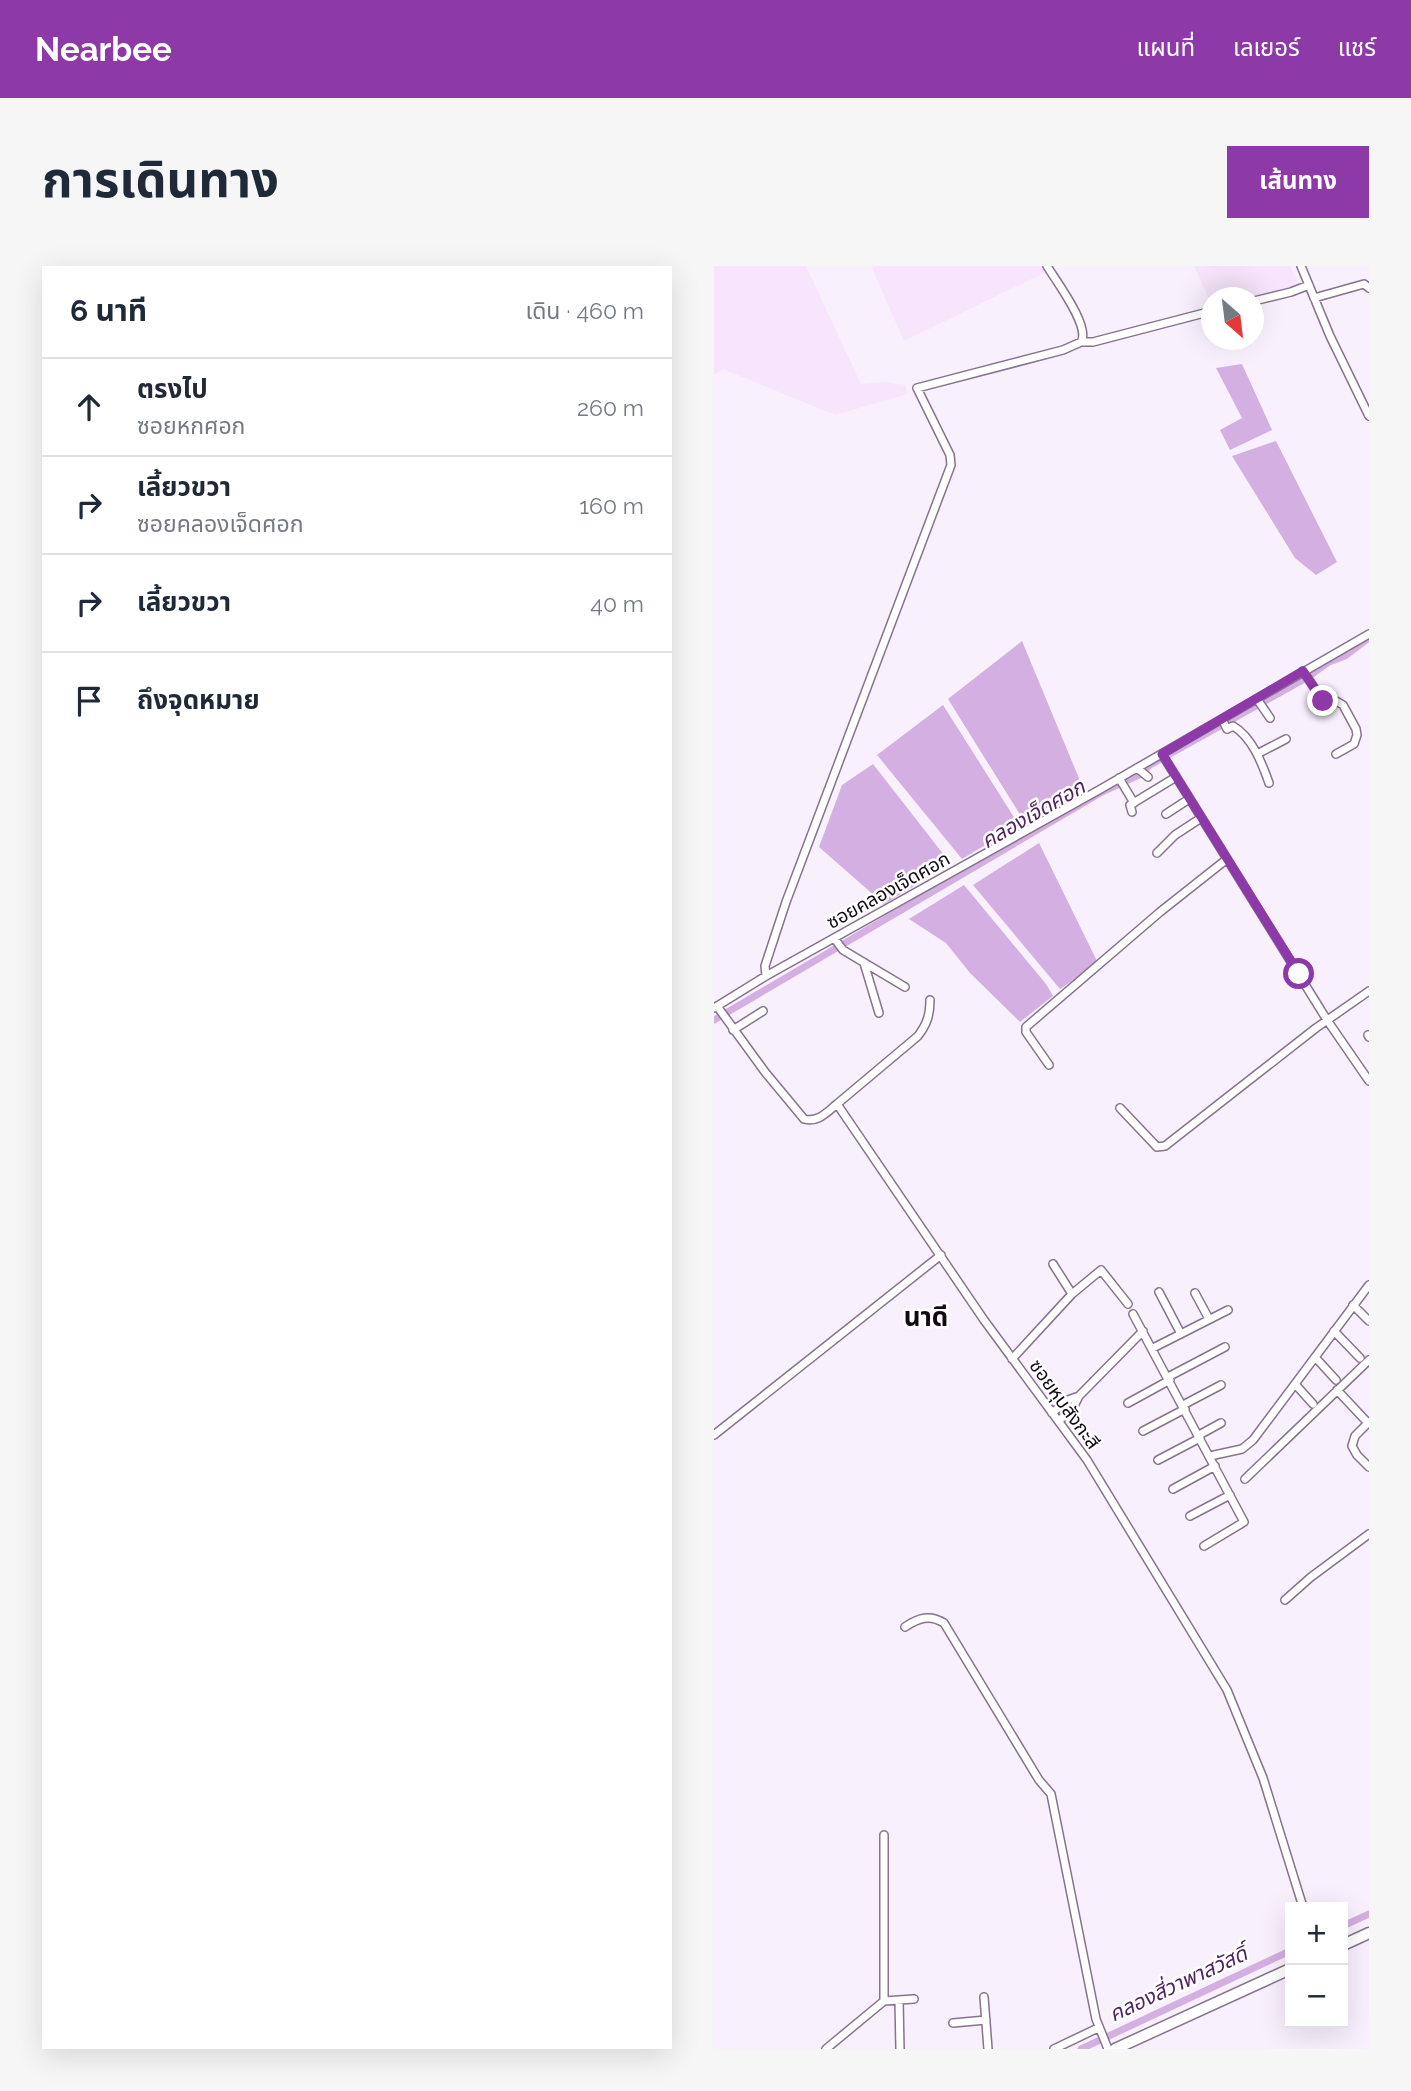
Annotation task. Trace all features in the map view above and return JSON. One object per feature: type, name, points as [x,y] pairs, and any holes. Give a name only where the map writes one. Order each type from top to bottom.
[{"type":"street","points":[[1047,266],[1079,319],[1084,331],[1082,342]]},
{"type":"street","points":[[1301,266],[1369,416]]},
{"type":"street","points":[[1314,298],[1364,284],[1369,288]]},
{"type":"street","points":[[1264,299],[1309,285]]},
{"type":"street","points":[[766,976],[765,965],[786,902],[951,465],[950,454],[917,388],[1063,350],[1082,342],[1093,342],[1201,314]]},
{"type":"street","name":"ซอยคลองเจ็ดศอก","points":[[718,1010],[766,976],[837,942],[1142,773],[1162,754],[1224,722],[1257,699],[1369,634]]},
{"type":"street","points":[[1304,673],[1323,701],[1336,701],[1343,705],[1356,729],[1354,744],[1336,754]]},
{"type":"street","points":[[1257,699],[1270,718]]},
{"type":"street","points":[[1224,722],[1227,729],[1233,726],[1237,728],[1257,754],[1269,783]]},
{"type":"street","points":[[1257,754],[1286,739]]},
{"type":"street","points":[[1162,754],[1172,780],[1185,802],[1227,859],[1322,1024],[1369,1081]]},
{"type":"street","points":[[1132,813],[1129,807],[1172,780]]},
{"type":"street","points":[[1122,782],[1134,803]]},
{"type":"street","points":[[1166,814],[1185,802]]},
{"type":"street","points":[[1157,853],[1175,835],[1196,820]]},
{"type":"street","points":[[1049,1065],[1026,1032],[1026,1027],[1160,912],[1227,859]]},
{"type":"street","points":[[837,942],[864,963],[905,987]]},
{"type":"street","points":[[864,963],[879,1013]]},
{"type":"street","points":[[1120,1108],[1161,1148],[1322,1024],[1369,992]]},
{"type":"street","points":[[718,1010],[804,1119],[813,1121],[918,1036],[930,1015],[930,1000]]},
{"type":"street","points":[[733,1030],[763,1011]]},
{"type":"street","name":"ซอยหุบสังกะสี","points":[[837,1104],[937,1258],[1059,1421],[1103,1485],[1227,1690],[1263,1778],[1301,1902]]},
{"type":"street","points":[[714,1435],[937,1258]]},
{"type":"street","points":[[1052,1264],[1072,1294]]},
{"type":"street","points":[[1013,1359],[1072,1294],[1101,1270],[1128,1304]]},
{"type":"street","points":[[1210,1456],[1238,1450],[1247,1445],[1369,1285]]},
{"type":"street","points":[[1159,1292],[1181,1334]]},
{"type":"street","points":[[1195,1293],[1209,1319]]},
{"type":"street","points":[[1353,1305],[1369,1321]]},
{"type":"street","points":[[1153,1348],[1228,1310]]},
{"type":"street","points":[[1133,1314],[1210,1456],[1243,1524],[1204,1546]]},
{"type":"street","points":[[1059,1421],[1069,1405],[1143,1331]]},
{"type":"street","points":[[1334,1331],[1360,1358]]},
{"type":"street","points":[[1128,1403],[1225,1347]]},
{"type":"street","points":[[1315,1357],[1336,1380]]},
{"type":"street","points":[[1245,1479],[1369,1360]]},
{"type":"street","points":[[1295,1384],[1313,1404]]},
{"type":"street","points":[[1143,1431],[1221,1385]]},
{"type":"street","points":[[1337,1391],[1368,1422],[1355,1436],[1352,1446],[1356,1455],[1369,1467]]},
{"type":"street","points":[[1052,1413],[1069,1405]]},
{"type":"street","points":[[1158,1460],[1221,1423]]},
{"type":"street","points":[[1172,1489],[1215,1466]]},
{"type":"street","points":[[1190,1516],[1230,1495]]},
{"type":"street","points":[[1285,1601],[1311,1577],[1369,1534]]},
{"type":"street","points":[[905,1627],[922,1618],[936,1618],[944,1623],[1039,1780],[1051,1794],[1099,2030],[1106,2046]]},
{"type":"street","points":[[884,1835],[884,2001]]},
{"type":"street","points":[[1348,1943],[1369,1933]]},
{"type":"street","points":[[1115,2049],[1285,1971]]},
{"type":"street","points":[[984,1997],[988,2049]]},
{"type":"street","points":[[826,2049],[884,2001],[914,1999]]},
{"type":"street","points":[[899,2000],[900,2049]]},
{"type":"street","points":[[953,2023],[986,2020]]},
{"type":"street","points":[[1054,2049],[1099,2030]]},
{"type":"shaded area","points":[[714,266],[806,266],[861,384],[885,382],[905,385],[908,394],[835,415],[723,369],[714,375]]},
{"type":"shaded area","points":[[1043,266],[1046,272],[904,341],[872,268]]},
{"type":"shaded area","points":[[1194,266],[1290,266],[1300,286],[1264,294],[1264,287],[1203,287]]},
{"type":"water","points":[[1242,364],[1272,430],[1230,450],[1220,430],[1242,418],[1216,368]]},
{"type":"water","points":[[1276,441],[1337,562],[1316,575],[1295,558],[1232,456]]},
{"type":"water","points":[[1022,641],[1083,788],[1024,821],[948,699]]},
{"type":"water","points":[[943,705],[1019,825],[962,859],[877,755]]},
{"type":"water","points":[[873,764],[951,864],[884,904],[819,847],[842,785]]},
{"type":"water","points":[[1039,843],[1098,963],[1060,989],[973,885]]},
{"type":"water","points":[[964,885],[1053,996],[1020,1022],[970,973],[946,943],[909,919]]},
{"type":"waterway","name":"คลองเจ็ดศอก","points":[[714,1020],[1102,792],[1141,774],[1150,765],[1308,677],[1329,662],[1345,656],[1369,638]]},
{"type":"waterway","name":"คลองสี่วาพาสวัสดิ์","points":[[1348,1924],[1369,1914]]},
{"type":"waterway","name":"คลองสี่วาพาสวัสดิ์","points":[[1081,2049],[1285,1953]]},
{"type":"district","name":"นาดี","points":[[926,1317]]},
{"type":"route","points":[[1299,974],[1162,754],[1303,671],[1323,701]]}]
